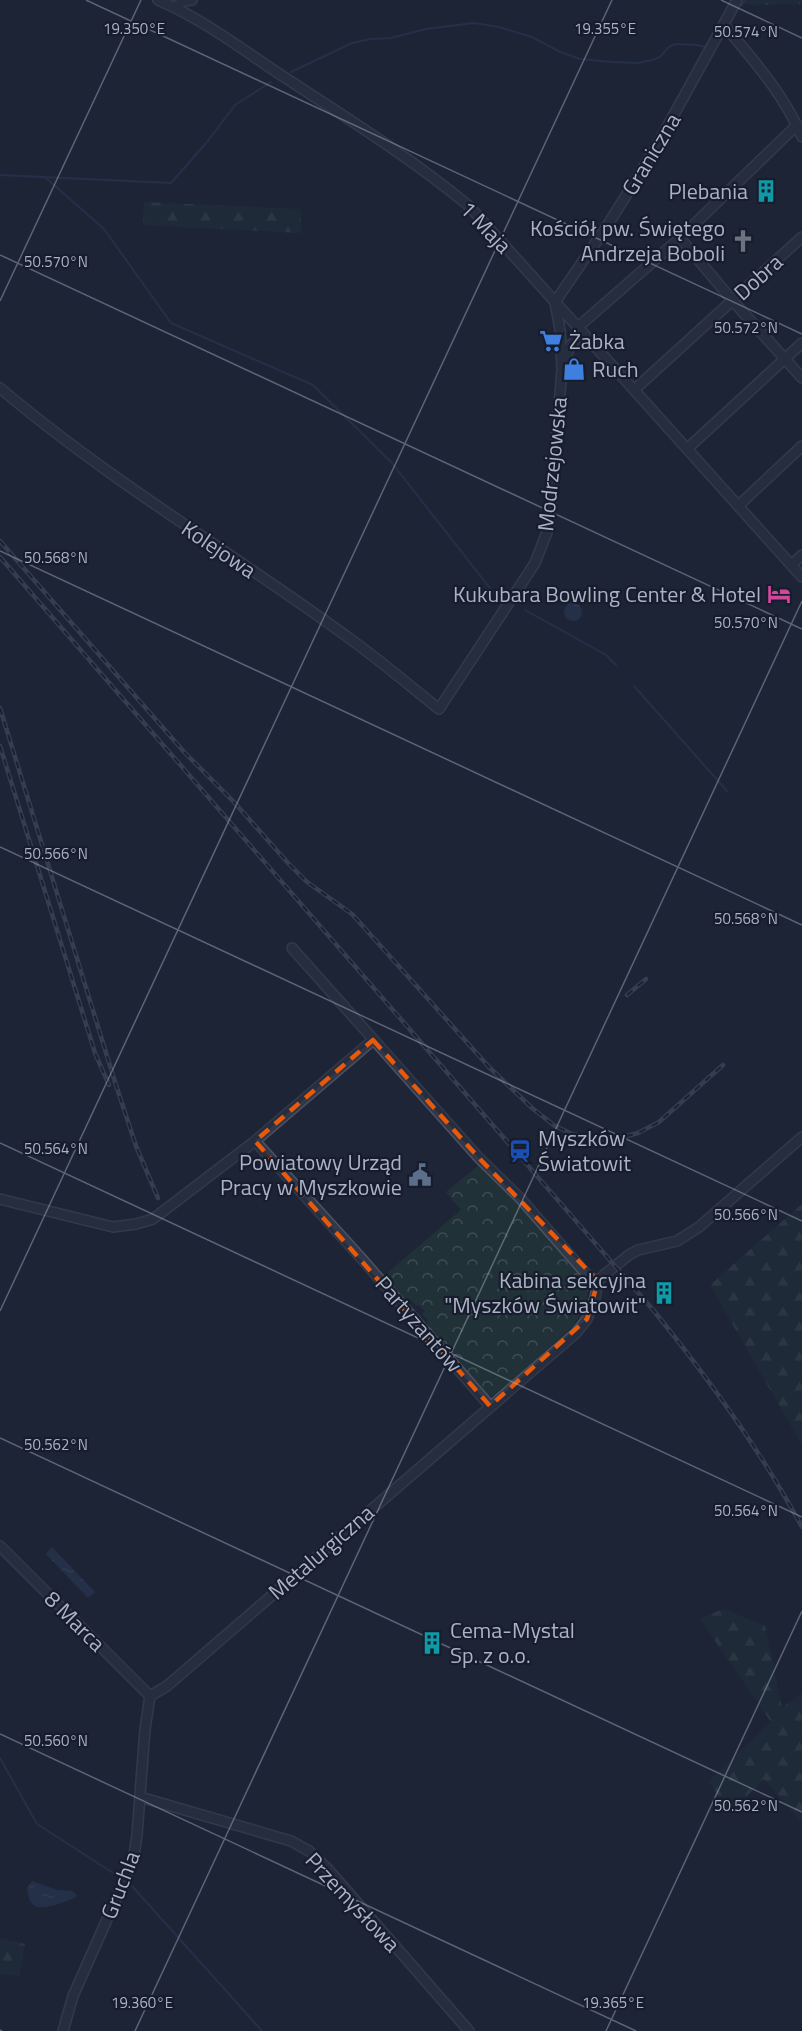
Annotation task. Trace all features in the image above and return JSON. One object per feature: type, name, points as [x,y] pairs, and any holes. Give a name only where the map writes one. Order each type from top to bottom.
[{"type":"street","name":"1 Maja","points":[[158,0],[204,24],[433,177],[469,206],[802,577]]},
{"type":"street","points":[[175,7],[184,1],[192,0]]},
{"type":"street","name":"Graniczna","points":[[555,302],[607,226],[655,149],[737,0]]},
{"type":"street","points":[[724,25],[767,75],[802,137]]},
{"type":"street","points":[[560,336],[569,328],[578,327],[680,238],[797,125]]},
{"type":"street","name":"Dobra","points":[[634,390],[802,237]]},
{"type":"street","points":[[680,238],[802,378]]},
{"type":"street","name":"Modrzejowska","points":[[439,709],[530,572],[543,546],[549,527],[562,369],[555,302]]},
{"type":"street","name":"Modrzejowska","points":[[562,369],[570,346],[578,337],[578,327]]},
{"type":"street","points":[[687,449],[802,343]]},
{"type":"street","name":"Kolejowa","points":[[0,388],[130,488],[353,641],[439,709]]},
{"type":"street","points":[[738,506],[802,446]]},
{"type":"street","points":[[791,565],[802,555]]},
{"type":"street","points":[[292,948],[478,1158],[520,1198],[588,1276],[598,1281]]},
{"type":"street","points":[[0,1199],[113,1227],[153,1219],[255,1141],[373,1040]]},
{"type":"street","points":[[490,1406],[576,1333],[587,1319],[595,1298],[598,1281],[628,1254],[677,1241],[699,1227],[802,1137]]},
{"type":"street","name":"Partyzantów","points":[[255,1141],[363,1258],[490,1406]]},
{"type":"street","name":"Metalurgiczna","points":[[150,1696],[167,1686],[490,1406]]},
{"type":"street","name":"8 Marca","points":[[0,1546],[150,1696]]},
{"type":"street","name":"Gruchla","points":[[63,2031],[73,1996],[131,1869],[136,1848],[145,1729],[150,1696]]},
{"type":"street","name":"Przemysłowa","points":[[140,1797],[280,1837],[309,1851],[327,1868],[468,2031]]},
{"type":"highlighted area","points":[[373,1040],[479,1158],[598,1281],[587,1319],[490,1406],[255,1141]]},
{"type":"green space","points":[[741,0],[802,0],[802,4],[752,5]]},
{"type":"green space","points":[[144,202],[301,209],[301,233],[143,225]]},
{"type":"green space","points":[[479,1165],[518,1201],[589,1287],[583,1311],[572,1327],[497,1394],[491,1396],[485,1393],[428,1326],[427,1319],[422,1314],[425,1311],[419,1305],[404,1299],[384,1276],[461,1210],[446,1192]]},
{"type":"green space","points":[[802,1204],[802,1445],[710,1285]]},
{"type":"green space","points":[[723,1609],[765,1626],[782,1708],[802,1693],[802,1823],[764,1779],[729,1814],[709,1781],[771,1722],[700,1619]]},
{"type":"green space","points":[[0,1938],[25,1944],[19,1976],[0,1974]]},
{"type":"water","points":[[573,603],[579,606],[582,612],[579,618],[573,621],[567,618],[564,612],[567,606]]},
{"type":"water","points":[[52,1547],[95,1592],[88,1598],[46,1554]]},
{"type":"water","points":[[32,1881],[57,1890],[71,1891],[76,1894],[76,1897],[55,1905],[38,1907],[32,1904],[28,1895],[27,1888]]},
{"type":"waterway","points":[[741,6],[746,0]]},
{"type":"waterway","points":[[291,72],[352,43],[391,38],[426,29],[474,23],[499,27],[532,37],[560,52],[580,59],[638,63],[660,57],[675,44],[706,47]]},
{"type":"waterway","points":[[0,175],[171,183],[207,142],[235,105],[271,82]]},
{"type":"waterway","points":[[46,178],[104,229],[171,323],[313,385],[392,463],[500,601]]},
{"type":"waterway","points":[[525,610],[606,655],[616,665]]},
{"type":"waterway","points":[[634,686],[727,791]]},
{"type":"waterway","points":[[0,1758],[37,1824],[121,1878]]},
{"type":"waterway","points":[[132,1886],[262,2031]]},
{"type":"railway","points":[[0,541],[185,753],[233,801],[288,863],[307,882],[352,914],[489,1067],[532,1108],[555,1126],[572,1134],[612,1140],[638,1133],[659,1122],[723,1065]]},
{"type":"railway","points":[[0,557],[654,1311],[733,1415],[769,1470],[802,1527]]},
{"type":"railway","points":[[0,708],[115,1082],[136,1146],[158,1198]]},
{"type":"railway","points":[[0,746],[95,1053],[109,1085]]},
{"type":"railway","points":[[627,995],[646,979]]},
{"type":"place","name":"Plebania","points":[[766,191]]},
{"type":"place","name":"Kościół pw. Świętego Andrzeja Boboli","points":[[743,241]]},
{"type":"place","name":"Żabka","points":[[551,341]]},
{"type":"place","name":"Ruch","points":[[574,369]]},
{"type":"place","name":"Kukubara Bowling Center & Hotel","points":[[779,594]]},
{"type":"place","name":"Myszków Światowit","points":[[520,1151]]},
{"type":"place","name":"Powiatowy Urząd Pracy w Myszkowie","points":[[420,1175]]},
{"type":"place","name":"Kabina sekcyjna \"Myszków Światowit\"","points":[[664,1293]]},
{"type":"place","name":"Cema-Mystal Sp. z o.o.","points":[[432,1643]]}]
